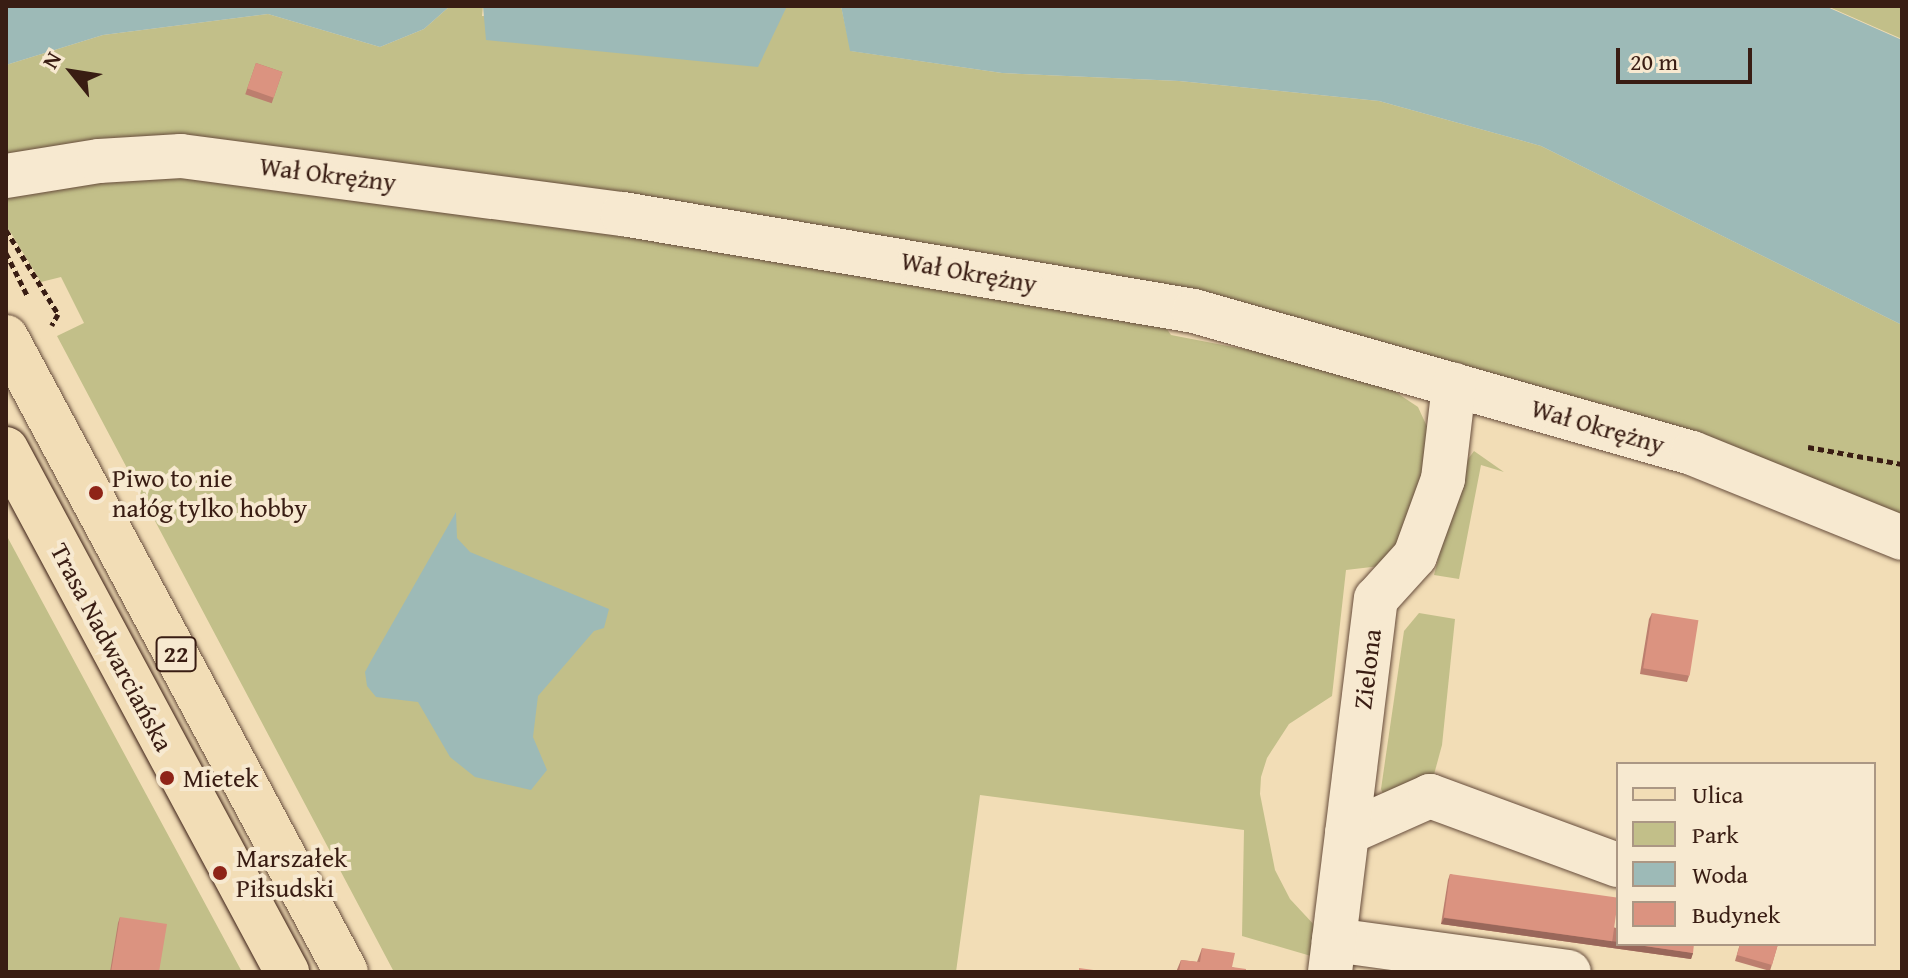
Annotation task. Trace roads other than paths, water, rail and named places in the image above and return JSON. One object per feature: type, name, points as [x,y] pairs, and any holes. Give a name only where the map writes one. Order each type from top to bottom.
[{"type":"main road","name":"Trasa Nadwarciańska","points":[[26,336],[346,972]]},
{"type":"main road","name":"Trasa Nadwarciańska","points":[[6,449],[287,972]]},
{"type":"street","name":"Wał Okrężny","points":[[6,176],[99,161],[181,156],[623,214],[1194,311],[1692,453],[1902,538]]},
{"type":"street","name":"Zielona","points":[[1332,956],[1376,599],[1415,556],[1443,479],[1454,385]]},
{"type":"street","points":[[1347,833],[1430,796],[1616,864]]},
{"type":"street","points":[[1332,956],[1569,972]]},
{"type":"water","points":[[6,6],[450,6],[424,29],[380,47],[268,14],[103,35],[6,65]]},
{"type":"water","points":[[483,6],[787,6],[758,67],[486,40]]},
{"type":"water","points":[[841,6],[1825,6],[1902,40],[1902,325],[1541,146],[1379,101],[1179,81],[1002,73],[850,51]]},
{"type":"water","points":[[456,512],[457,538],[470,552],[609,609],[604,628],[594,631],[538,696],[533,737],[547,770],[531,790],[475,777],[450,757],[418,702],[376,697],[367,686],[365,672]]},
{"type":"place","name":"Piwo to nie nałóg tylko hobby","points":[[96,493]]},
{"type":"place","name":"Mietek","points":[[167,778]]},
{"type":"place","name":"Marszałek Piłsudski","points":[[220,873]]}]
